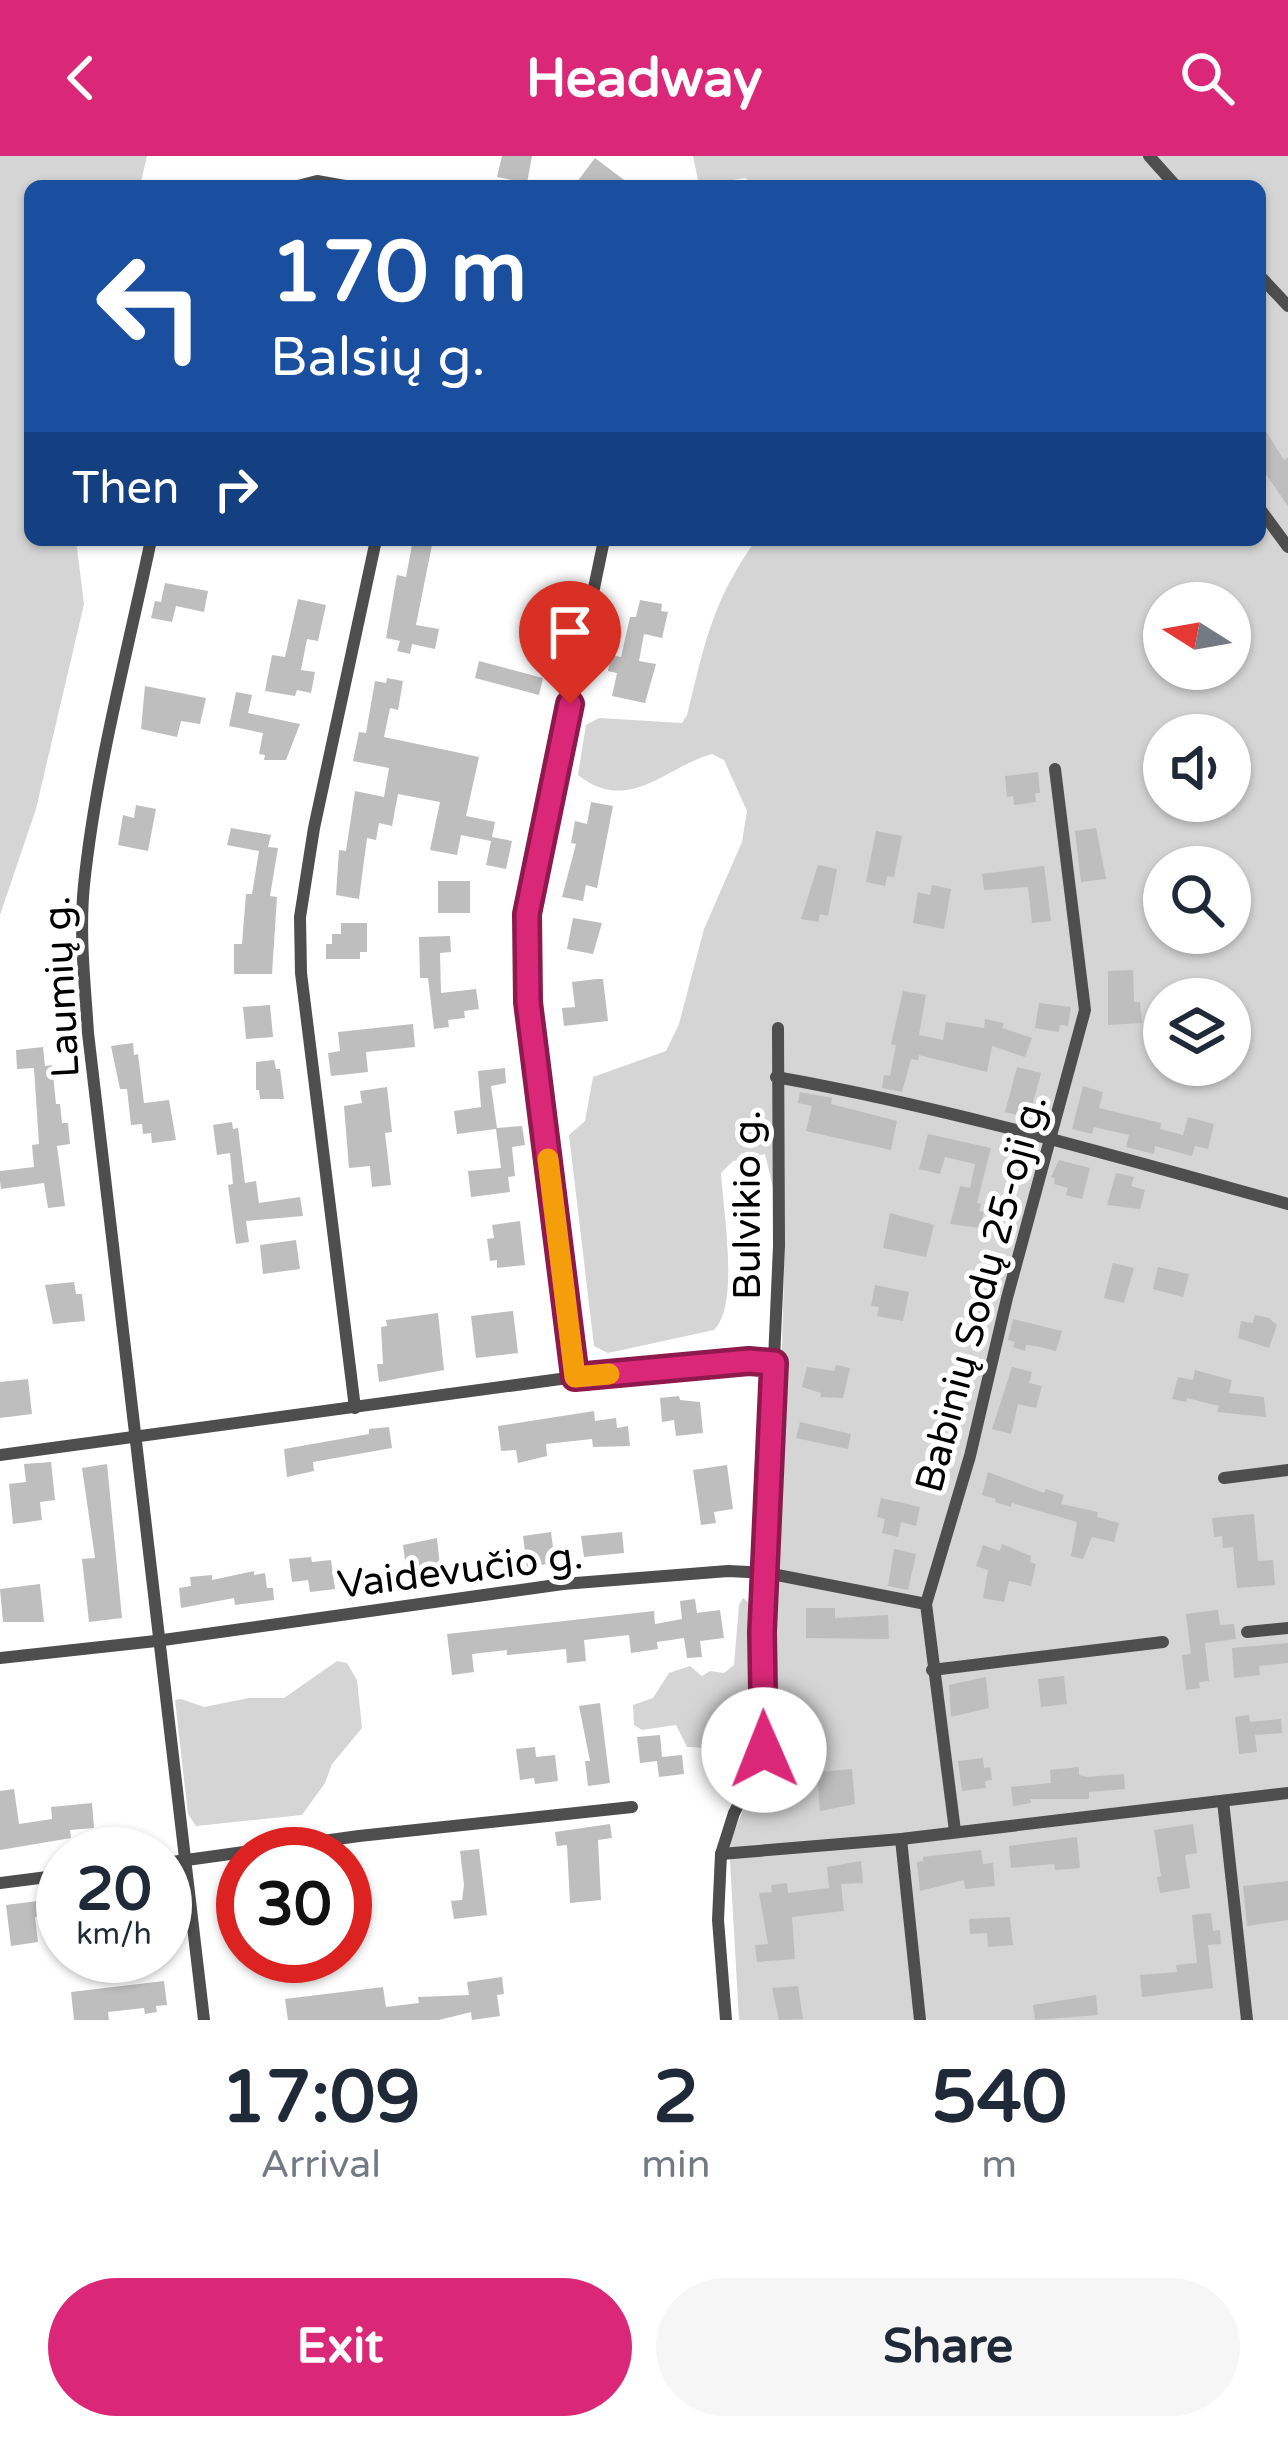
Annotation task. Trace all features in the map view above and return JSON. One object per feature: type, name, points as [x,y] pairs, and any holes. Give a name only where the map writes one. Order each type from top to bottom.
[{"type":"street","points":[[1148,156],[1170,180]]},
{"type":"street","points":[[1266,282],[1288,306]]},
{"type":"street","points":[[1266,517],[1288,547]]},
{"type":"street","name":"Laumių g.","points":[[150,546],[91,827],[83,890],[88,1033],[180,1827]]},
{"type":"street","points":[[355,1408],[301,973],[300,917],[314,828],[375,546]]},
{"type":"street","points":[[575,1377],[525,948],[539,849],[603,546]]},
{"type":"street","name":"Babinių Sodų 25-oji g.","points":[[955,1831],[926,1604],[970,1456],[1085,1010],[1055,769]]},
{"type":"street","name":"Bulvikio g.","points":[[726,2020],[718,1920],[721,1854],[734,1813],[764,1750],[762,1632],[779,1246],[778,1028]]},
{"type":"street","points":[[776,1077],[873,1094],[1288,1204]]},
{"type":"street","points":[[0,1454],[575,1377],[749,1361],[774,1363]]},
{"type":"street","points":[[1224,1478],[1288,1470]]},
{"type":"street","name":"Vaidevučio g.","points":[[0,1658],[563,1584],[728,1571],[767,1573],[926,1604]]},
{"type":"street","points":[[1246,1632],[1288,1628]]},
{"type":"street","points":[[932,1670],[1163,1642]]},
{"type":"street","points":[[721,1854],[902,1839],[1288,1793]]},
{"type":"street","points":[[1223,1801],[1247,2020]]},
{"type":"street","points":[[192,1860],[359,1836],[632,1807]]},
{"type":"street","points":[[902,1839],[920,2020]]},
{"type":"street","points":[[0,1883],[36,1878]]},
{"type":"street","name":"Laumių g.","points":[[192,1925],[204,2020]]},
{"type":"shaded area","points":[[0,156],[147,156],[141,180],[24,180],[24,546],[77,546],[84,604],[36,809],[0,915]]},
{"type":"shaded area","points":[[693,156],[1288,156],[1288,2020],[739,2020],[729,1843],[771,1746],[785,1238],[765,1154],[733,1161],[721,1173],[728,1279],[722,1317],[714,1330],[608,1353],[594,1346],[569,1135],[585,1121],[593,1077],[666,1051],[679,1024],[704,929],[742,842],[747,811],[724,760],[712,754],[630,789],[596,786],[578,775],[586,725],[599,718],[682,723],[720,603],[752,546],[1266,546],[1266,180],[698,180]]},
{"type":"shaded area","points":[[743,1598],[752,1605],[753,1731],[748,1739],[724,1748],[687,1747],[676,1725],[642,1730],[634,1725],[633,1705],[653,1698],[669,1673],[690,1666],[702,1676],[710,1671],[724,1673],[734,1665]]},
{"type":"shaded area","points":[[337,1661],[347,1663],[357,1680],[362,1728],[332,1764],[302,1815],[196,1826],[188,1814],[175,1700],[204,1707],[249,1698],[284,1698]]},
{"type":"building","points":[[502,156],[532,156],[528,180],[497,177]]},
{"type":"building","points":[[595,158],[624,180],[578,180]]},
{"type":"building","points":[[1266,432],[1284,460],[1288,457],[1288,506],[1266,475]]},
{"type":"building","points":[[412,546],[432,546],[416,625],[439,629],[435,649],[412,644],[410,654],[397,651],[400,641],[386,638],[397,575],[406,577]]},
{"type":"building","points":[[165,583],[208,591],[204,612],[176,606],[172,622],[151,618]]},
{"type":"building","points":[[298,599],[326,605],[318,641],[307,639],[301,670],[315,672],[311,693],[297,690],[295,696],[265,691],[272,655],[285,657]]},
{"type":"building","points":[[640,600],[662,604],[661,611],[668,612],[662,638],[644,634],[639,661],[656,664],[645,703],[612,696],[617,673],[608,671],[611,655],[621,657],[630,617],[636,617]]},
{"type":"building","points":[[479,661],[543,678],[539,695],[475,678]]},
{"type":"building","points":[[387,678],[403,681],[398,710],[390,708],[384,737],[479,757],[466,816],[495,822],[492,837],[512,841],[506,869],[486,865],[491,841],[461,835],[457,855],[430,850],[440,802],[398,794],[392,826],[379,823],[376,840],[367,838],[359,899],[336,895],[339,850],[346,851],[355,791],[384,797],[389,768],[353,761],[359,732],[366,733],[375,681],[386,683]]},
{"type":"building","points":[[145,686],[206,698],[200,724],[181,721],[177,737],[141,729]]},
{"type":"building","points":[[236,692],[252,695],[248,713],[300,724],[286,760],[264,760],[265,755],[259,754],[263,733],[229,726]]},
{"type":"building","points":[[1038,772],[1036,802],[1014,805],[1013,796],[1007,797],[1005,776]]},
{"type":"building","points":[[591,802],[613,806],[597,888],[586,885],[583,901],[562,897],[576,844],[571,843],[575,821],[587,824]]},
{"type":"building","points":[[136,805],[156,809],[148,851],[118,845],[123,815],[134,818]]},
{"type":"building","points":[[231,828],[271,835],[268,847],[278,848],[270,896],[277,897],[272,974],[234,974],[234,944],[242,944],[246,894],[252,894],[259,851],[227,845]]},
{"type":"building","points":[[1096,828],[1106,879],[1081,882],[1075,831]]},
{"type":"building","points":[[876,831],[902,836],[894,877],[887,876],[885,886],[866,882]]},
{"type":"building","points":[[818,865],[837,869],[828,916],[820,914],[818,922],[801,919]]},
{"type":"building","points":[[1044,866],[1051,921],[1032,923],[1028,887],[984,890],[982,874]]},
{"type":"building","points":[[438,881],[470,881],[470,913],[438,913]]},
{"type":"building","points":[[932,885],[951,889],[944,929],[913,923],[918,892],[930,895]]},
{"type":"building","points":[[573,918],[602,923],[593,954],[567,949]]},
{"type":"building","points":[[341,923],[367,923],[367,952],[360,952],[360,959],[326,959],[326,944],[332,944],[332,934],[341,934]]},
{"type":"building","points":[[450,936],[451,952],[440,953],[441,993],[476,989],[479,1009],[464,1011],[465,1018],[448,1020],[449,1027],[434,1029],[428,978],[420,978],[419,937]]},
{"type":"building","points":[[1133,970],[1134,1002],[1140,1002],[1142,1023],[1108,1025],[1108,971]]},
{"type":"building","points":[[603,979],[608,1021],[564,1026],[562,1008],[575,1007],[572,982]]},
{"type":"building","points":[[903,991],[926,995],[919,1035],[943,1040],[946,1022],[984,1028],[985,1019],[1032,1038],[1025,1057],[992,1046],[987,1072],[919,1055],[918,1060],[911,1059],[902,1092],[882,1088],[884,1075],[890,1076],[896,1045],[891,1044]]},
{"type":"building","points":[[1039,1003],[1071,1007],[1068,1026],[1060,1025],[1059,1032],[1035,1028]]},
{"type":"building","points":[[270,1005],[273,1037],[246,1039],[243,1007]]},
{"type":"building","points":[[413,1024],[415,1047],[366,1052],[368,1072],[331,1076],[328,1053],[340,1051],[338,1032]]},
{"type":"building","points":[[133,1043],[144,1103],[169,1100],[176,1140],[152,1143],[151,1133],[143,1134],[142,1124],[131,1125],[127,1089],[120,1089],[111,1046]]},
{"type":"building","points":[[43,1047],[45,1066],[52,1065],[56,1104],[60,1104],[62,1123],[68,1123],[70,1144],[57,1146],[65,1206],[48,1208],[44,1183],[1,1189],[0,1181],[0,1171],[34,1167],[32,1145],[39,1144],[34,1068],[17,1069],[16,1050]]},
{"type":"building","points":[[274,1060],[284,1099],[260,1099],[256,1062]]},
{"type":"building","points":[[1017,1067],[1041,1073],[1029,1118],[1005,1112]]},
{"type":"building","points":[[505,1068],[506,1083],[491,1086],[497,1128],[522,1126],[525,1145],[512,1147],[515,1176],[508,1177],[510,1192],[471,1197],[468,1171],[501,1168],[496,1129],[457,1134],[454,1111],[481,1107],[478,1071]]},
{"type":"building","points":[[1083,1086],[1103,1092],[1099,1108],[1161,1123],[1160,1129],[1183,1135],[1188,1117],[1214,1124],[1208,1149],[1195,1146],[1192,1156],[1155,1146],[1154,1154],[1126,1147],[1129,1135],[1094,1127],[1092,1134],[1072,1129]]},
{"type":"building","points":[[387,1087],[392,1132],[385,1133],[391,1185],[372,1187],[370,1166],[349,1168],[344,1106],[362,1103],[360,1091]]},
{"type":"building","points":[[800,1092],[897,1121],[891,1150],[806,1131],[812,1106],[798,1103]]},
{"type":"building","points":[[232,1122],[233,1129],[238,1128],[245,1183],[256,1181],[259,1203],[300,1197],[303,1216],[246,1221],[249,1242],[236,1244],[228,1185],[233,1184],[230,1153],[217,1155],[213,1125]]},
{"type":"building","points":[[928,1134],[991,1148],[977,1203],[984,1212],[980,1228],[950,1224],[960,1186],[970,1188],[975,1164],[945,1157],[940,1174],[919,1169]]},
{"type":"building","points":[[1059,1160],[1090,1168],[1082,1199],[1066,1195],[1068,1188],[1054,1184],[1051,1177]]},
{"type":"building","points":[[1116,1173],[1134,1177],[1131,1186],[1145,1190],[1140,1209],[1107,1205]]},
{"type":"building","points":[[890,1213],[934,1225],[926,1257],[883,1248]]},
{"type":"building","points":[[520,1221],[525,1265],[497,1268],[497,1260],[490,1261],[487,1239],[494,1238],[492,1225]]},
{"type":"building","points":[[296,1240],[300,1269],[263,1274],[260,1245]]},
{"type":"building","points":[[1113,1263],[1134,1268],[1124,1303],[1104,1298]]},
{"type":"building","points":[[1158,1267],[1189,1274],[1183,1297],[1153,1289]]},
{"type":"building","points":[[74,1282],[76,1294],[82,1294],[85,1321],[53,1324],[45,1285]]},
{"type":"building","points":[[875,1285],[909,1292],[903,1321],[877,1316],[879,1307],[871,1306]]},
{"type":"building","points":[[513,1311],[518,1353],[476,1358],[471,1316]]},
{"type":"building","points":[[438,1313],[444,1370],[379,1382],[381,1327],[387,1326],[386,1320]]},
{"type":"building","points":[[1255,1315],[1277,1325],[1269,1348],[1238,1338],[1241,1321],[1253,1323]]},
{"type":"building","points":[[1013,1319],[1062,1331],[1056,1351],[1013,1347],[1015,1342],[1008,1340]]},
{"type":"building","points":[[836,1365],[850,1368],[843,1398],[820,1397],[821,1393],[802,1387],[807,1367],[834,1371]]},
{"type":"building","points":[[1012,1367],[1032,1372],[1029,1383],[1042,1386],[1036,1408],[1018,1404],[1011,1434],[992,1429]]},
{"type":"building","points":[[1195,1370],[1232,1380],[1229,1393],[1264,1397],[1266,1417],[1217,1412],[1219,1406],[1172,1399],[1178,1377],[1193,1380]]},
{"type":"building","points":[[28,1379],[32,1414],[0,1418],[0,1382]]},
{"type":"building","points":[[679,1396],[700,1402],[703,1433],[676,1436],[674,1420],[662,1422],[660,1398]]},
{"type":"building","points":[[594,1411],[595,1421],[616,1418],[617,1428],[628,1426],[630,1446],[593,1447],[592,1439],[546,1444],[547,1456],[518,1463],[516,1450],[501,1451],[498,1426]]},
{"type":"building","points":[[800,1422],[851,1434],[848,1449],[796,1438]]},
{"type":"building","points":[[389,1427],[392,1448],[313,1462],[314,1471],[287,1477],[284,1449]]},
{"type":"building","points":[[51,1462],[55,1500],[40,1502],[42,1520],[13,1524],[9,1484],[26,1482],[24,1464]]},
{"type":"building","points":[[107,1464],[122,1618],[89,1622],[82,1559],[95,1558],[82,1468]]},
{"type":"building","points":[[727,1465],[733,1509],[714,1512],[716,1523],[701,1525],[693,1470]]},
{"type":"building","points":[[988,1472],[1044,1493],[1046,1489],[1064,1495],[1061,1504],[1098,1512],[1097,1517],[1119,1523],[1114,1542],[1092,1537],[1083,1559],[1071,1556],[1077,1522],[1012,1503],[1011,1507],[982,1495]]},
{"type":"building","points":[[881,1498],[920,1507],[916,1526],[901,1522],[898,1537],[882,1533],[885,1519],[877,1517]]},
{"type":"building","points":[[1254,1514],[1258,1561],[1273,1560],[1275,1585],[1237,1588],[1233,1547],[1223,1548],[1222,1536],[1214,1537],[1212,1518]]},
{"type":"building","points":[[551,1532],[555,1563],[527,1567],[523,1536]]},
{"type":"building","points":[[622,1532],[624,1553],[584,1557],[581,1536]]},
{"type":"building","points":[[437,1538],[440,1566],[407,1576],[403,1545]]},
{"type":"building","points":[[1002,1544],[1031,1556],[1030,1562],[1036,1564],[1031,1586],[1009,1581],[1004,1602],[983,1598],[988,1570],[976,1566],[983,1545],[1000,1551]]},
{"type":"building","points":[[894,1549],[916,1554],[908,1590],[888,1586]]},
{"type":"building","points":[[311,1557],[312,1562],[331,1560],[335,1589],[310,1592],[308,1580],[292,1582],[289,1559]]},
{"type":"building","points":[[254,1571],[254,1575],[265,1573],[274,1600],[235,1605],[234,1598],[181,1608],[179,1588],[191,1586],[190,1577],[212,1575],[212,1580]]},
{"type":"building","points":[[40,1584],[44,1622],[3,1622],[0,1589]]},
{"type":"building","points":[[695,1599],[697,1613],[720,1610],[724,1638],[700,1641],[702,1657],[687,1658],[684,1638],[631,1653],[629,1635],[584,1640],[586,1661],[567,1663],[566,1649],[472,1654],[474,1672],[452,1675],[447,1634],[654,1611],[655,1624],[682,1619],[680,1601]]},
{"type":"building","points":[[806,1608],[835,1608],[835,1618],[888,1615],[889,1639],[806,1638]]},
{"type":"building","points":[[1218,1610],[1220,1625],[1234,1624],[1236,1639],[1205,1643],[1209,1681],[1186,1690],[1182,1655],[1191,1654],[1186,1614]]},
{"type":"building","points":[[1288,1643],[1288,1663],[1259,1666],[1260,1675],[1234,1678],[1232,1648]]},
{"type":"building","points":[[1064,1676],[1067,1704],[1041,1707],[1038,1679]]},
{"type":"building","points":[[986,1677],[989,1708],[951,1717],[949,1685]]},
{"type":"building","points":[[600,1703],[610,1783],[588,1786],[585,1761],[590,1761],[579,1706]]},
{"type":"building","points":[[1249,1715],[1250,1722],[1281,1719],[1282,1733],[1255,1735],[1257,1752],[1239,1754],[1235,1717]]},
{"type":"building","points":[[660,1735],[662,1757],[682,1755],[684,1774],[659,1777],[657,1761],[640,1763],[637,1737]]},
{"type":"building","points":[[535,1747],[536,1757],[555,1755],[558,1781],[535,1784],[534,1778],[520,1780],[516,1749]]},
{"type":"building","points":[[983,1758],[992,1780],[985,1781],[986,1788],[962,1791],[958,1761]]},
{"type":"building","points":[[1079,1767],[1079,1775],[1087,1777],[1124,1774],[1125,1789],[1089,1792],[1089,1799],[1030,1799],[1031,1803],[1013,1806],[1011,1787],[1051,1783],[1050,1770]]},
{"type":"building","points":[[852,1769],[855,1804],[820,1811],[817,1772]]},
{"type":"building","points":[[14,1789],[19,1824],[52,1819],[51,1807],[92,1803],[94,1827],[36,1827],[36,1844],[0,1850],[0,1791]]},
{"type":"building","points":[[610,1824],[612,1838],[598,1840],[601,1900],[570,1903],[567,1845],[557,1846],[555,1832]]},
{"type":"building","points":[[1193,1824],[1197,1853],[1185,1855],[1190,1888],[1160,1893],[1154,1830]]},
{"type":"building","points":[[1077,1837],[1080,1868],[1055,1870],[1054,1864],[1011,1868],[1009,1846]]},
{"type":"building","points":[[479,1849],[487,1915],[454,1919],[451,1901],[462,1900],[464,1885],[460,1851]]},
{"type":"building","points":[[981,1850],[983,1864],[993,1863],[995,1886],[965,1889],[964,1880],[920,1891],[917,1862],[923,1857]]},
{"type":"building","points":[[861,1861],[863,1883],[841,1884],[844,1911],[792,1917],[795,1959],[757,1962],[755,1945],[768,1944],[759,1893],[787,1883],[788,1893],[829,1888],[827,1867]]},
{"type":"building","points":[[1288,1881],[1288,1920],[1247,1926],[1243,1886]]},
{"type":"building","points":[[36,1901],[36,1942],[11,1946],[6,1905]]},
{"type":"building","points":[[1211,1913],[1213,1931],[1220,1930],[1221,1944],[1208,1945],[1213,1988],[1142,1997],[1140,1975],[1177,1972],[1176,1965],[1197,1963],[1192,1915]]},
{"type":"building","points":[[1010,1917],[1013,1945],[988,1947],[987,1933],[970,1934],[969,1919]]},
{"type":"building","points":[[502,1977],[504,1994],[497,1995],[500,2016],[472,2020],[471,2012],[439,2020],[288,2020],[285,1999],[383,1987],[386,2007],[419,2003],[418,1997],[469,1995],[467,1982]]},
{"type":"building","points":[[164,1983],[167,2005],[145,2014],[144,2008],[108,2012],[109,2020],[74,2020],[71,1992]]},
{"type":"building","points":[[798,1986],[803,2019],[779,2020],[772,1988]]},
{"type":"building","points":[[1096,1995],[1098,2015],[1035,2020],[1033,2005]]},
{"type":"slow traffic","points":[[548,1159],[575,1377],[609,1374]]},
{"type":"route","points":[[570,704],[527,914],[525,948],[575,1377],[749,1361],[774,1363],[762,1632],[764,1750]]}]
